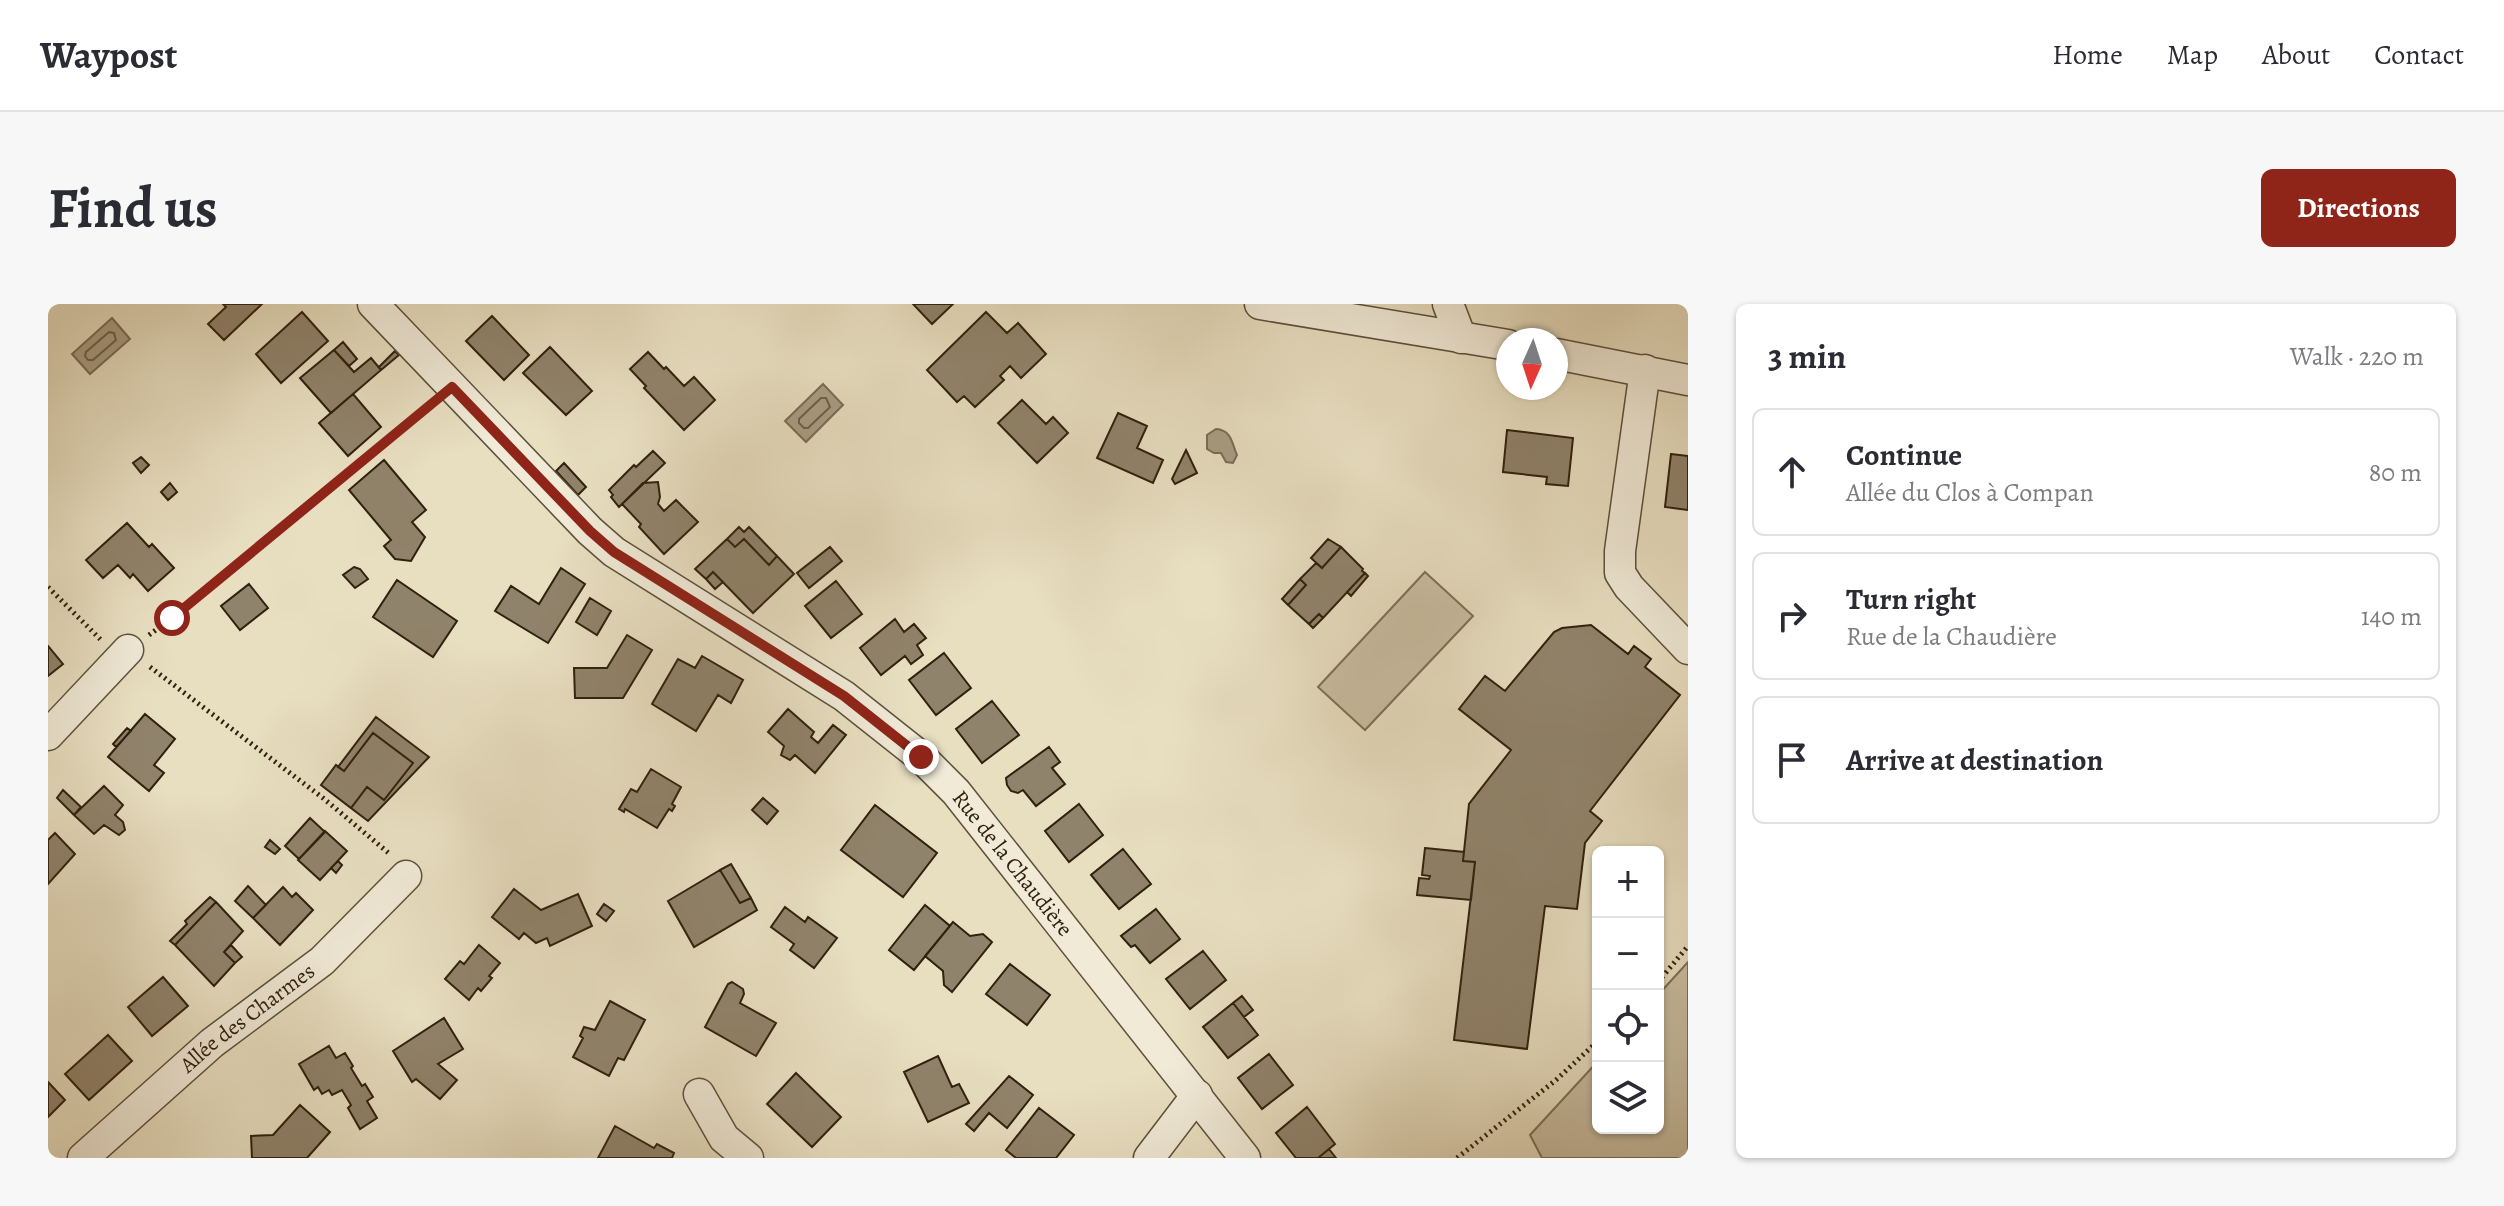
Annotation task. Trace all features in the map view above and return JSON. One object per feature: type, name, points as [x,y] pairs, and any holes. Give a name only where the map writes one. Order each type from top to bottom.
[{"type":"street","name":"Rue de la Chaudière","points":[[373,304],[590,531],[614,552],[844,696],[921,757],[956,792],[1245,1158]]},
{"type":"street","points":[[1260,304],[1496,343]]},
{"type":"street","points":[[1448,304],[1461,338]]},
{"type":"street","points":[[1568,356],[1688,380]]},
{"type":"street","points":[[1645,370],[1620,551],[1620,573],[1629,587],[1688,649]]},
{"type":"street","points":[[48,735],[128,650]]},
{"type":"street","name":"Allée des Charmes","points":[[83,1158],[212,1043],[322,961],[406,876]]},
{"type":"street","points":[[699,1094],[724,1138],[748,1158]]},
{"type":"street","points":[[1149,1158],[1197,1095]]},
{"type":"path","points":[[128,650],[172,618],[452,387]]},
{"type":"path","points":[[48,587],[99,639]]},
{"type":"path","points":[[157,673],[370,835],[389,853],[406,876]]},
{"type":"path","points":[[1664,975],[1688,946]]},
{"type":"path","points":[[1457,1158],[1556,1080],[1592,1047]]},
{"type":"shaded area","points":[[1425,572],[1473,616],[1365,730],[1318,687]]},
{"type":"shaded area","points":[[1688,962],[1688,1158],[1542,1158],[1530,1135],[1592,1068],[1592,1134],[1664,1134],[1664,988]]},
{"type":"water","points":[[112,318],[130,339],[90,374],[72,354]]},
{"type":"water","points":[[823,384],[843,405],[806,442],[785,421]]},
{"type":"water","points":[[1216,429],[1231,438],[1237,455],[1233,463],[1226,462],[1221,453],[1207,449],[1207,435]]},
{"type":"building","points":[[223,304],[262,304],[224,340],[208,324],[226,307]]},
{"type":"building","points":[[913,304],[953,304],[932,324]]},
{"type":"building","points":[[302,312],[328,341],[281,383],[256,354]]},
{"type":"building","points":[[986,312],[1007,333],[1018,323],[1046,354],[1021,378],[1010,366],[1000,376],[1004,380],[975,407],[964,396],[957,402],[927,370]]},
{"type":"building","points":[[492,316],[529,355],[504,380],[466,341]]},
{"type":"building","points":[[343,342],[357,359],[349,366],[334,350]]},
{"type":"building","points":[[550,347],[592,391],[566,415],[523,373]]},
{"type":"building","points":[[334,350],[354,372],[371,358],[381,370],[331,413],[300,378]]},
{"type":"building","points":[[395,351],[399,355],[381,370],[379,367]]},
{"type":"building","points":[[648,352],[684,386],[694,377],[715,400],[684,430],[630,369]]},
{"type":"building","points":[[353,394],[381,427],[348,456],[319,423]]},
{"type":"building","points":[[1022,400],[1046,424],[1053,417],[1068,433],[1037,463],[998,423]]},
{"type":"building","points":[[1118,413],[1147,426],[1137,448],[1163,460],[1153,483],[1097,458]]},
{"type":"building","points":[[1507,430],[1573,438],[1568,486],[1546,484],[1547,477],[1503,472]]},
{"type":"building","points":[[1186,450],[1197,473],[1175,484],[1172,479]]},
{"type":"building","points":[[653,451],[665,463],[619,507],[609,490]]},
{"type":"building","points":[[1671,454],[1688,456],[1688,510],[1665,507]]},
{"type":"building","points":[[141,457],[149,465],[141,473],[133,463]]},
{"type":"building","points":[[384,460],[426,510],[412,522],[425,537],[411,561],[395,559],[384,546],[391,540],[349,490]]},
{"type":"building","points":[[564,463],[586,487],[578,495],[556,471]]},
{"type":"building","points":[[658,482],[658,504],[664,511],[676,500],[698,522],[664,554],[622,504],[643,483]]},
{"type":"building","points":[[170,483],[177,492],[168,500],[161,492]]},
{"type":"building","points":[[127,523],[174,568],[148,591],[133,574],[130,578],[118,565],[103,578],[86,560]]},
{"type":"building","points":[[739,527],[744,532],[749,527],[777,556],[769,565],[744,539],[735,547],[727,539]]},
{"type":"building","points":[[727,539],[735,547],[744,539],[769,565],[777,556],[794,574],[753,613],[713,572],[706,579],[695,569]]},
{"type":"building","points":[[1328,539],[1341,547],[1322,568],[1311,558]]},
{"type":"building","points":[[830,547],[842,561],[809,588],[797,573]]},
{"type":"building","points":[[1341,547],[1365,573],[1323,618],[1319,614],[1309,624],[1288,605],[1306,585],[1300,579],[1316,563],[1322,568]]},
{"type":"building","points":[[354,567],[368,579],[355,588],[343,575]]},
{"type":"building","points":[[561,568],[585,584],[548,643],[495,611],[511,586],[539,604]]},
{"type":"building","points":[[713,572],[723,582],[715,589],[706,579]]},
{"type":"building","points":[[1365,573],[1368,576],[1351,596],[1347,592]]},
{"type":"building","points":[[1300,579],[1306,585],[1288,605],[1282,599]]},
{"type":"building","points":[[397,580],[457,621],[433,657],[373,617]]},
{"type":"building","points":[[836,581],[862,614],[831,638],[805,606]]},
{"type":"building","points":[[249,584],[268,608],[240,630],[221,606]]},
{"type":"building","points":[[590,598],[611,611],[597,635],[576,622]]},
{"type":"building","points":[[1319,614],[1323,618],[1313,628],[1309,624]]},
{"type":"building","points":[[895,619],[904,632],[914,624],[926,638],[917,645],[923,655],[911,664],[905,656],[881,675],[860,648]]},
{"type":"building","points":[[1591,625],[1628,654],[1634,646],[1651,659],[1645,667],[1680,695],[1590,811],[1602,821],[1585,843],[1577,909],[1545,906],[1527,1049],[1454,1040],[1475,862],[1463,861],[1469,804],[1511,750],[1459,709],[1485,676],[1505,691],[1554,632],[1562,628]]},
{"type":"building","points":[[627,635],[652,650],[623,698],[575,698],[574,668],[607,668]]},
{"type":"building","points":[[48,646],[63,664],[48,676]]},
{"type":"building","points":[[944,653],[971,688],[936,715],[909,680]]},
{"type":"building","points":[[702,656],[743,680],[731,703],[718,695],[696,731],[652,704],[678,659],[695,668]]},
{"type":"building","points":[[992,701],[1019,735],[982,763],[956,729]]},
{"type":"building","points":[[788,709],[814,732],[811,737],[818,743],[833,725],[846,735],[815,773],[795,755],[790,760],[781,755],[784,746],[768,732]]},
{"type":"building","points":[[145,714],[175,739],[154,765],[164,773],[149,791],[108,757]]},
{"type":"building","points":[[376,717],[429,757],[368,821],[351,808],[367,787],[384,800],[413,763],[373,733],[344,771],[338,767]]},
{"type":"building","points":[[127,728],[131,731],[116,747],[113,744]]},
{"type":"building","points":[[373,733],[413,763],[384,800],[367,787],[351,808],[321,785],[336,765],[344,771]]},
{"type":"building","points":[[1049,747],[1060,762],[1052,768],[1065,784],[1036,806],[1023,790],[1018,793],[1011,791],[1006,778]]},
{"type":"building","points":[[651,769],[681,787],[672,804],[675,806],[672,811],[669,809],[657,828],[625,809],[624,812],[619,809],[631,789],[637,792]]},
{"type":"building","points":[[104,786],[123,805],[115,815],[123,822],[125,830],[119,835],[104,825],[94,834],[74,815]]},
{"type":"building","points":[[63,790],[81,807],[74,815],[57,798]]},
{"type":"building","points":[[763,798],[778,811],[767,824],[752,810]]},
{"type":"building","points":[[1079,804],[1103,835],[1069,862],[1045,831]]},
{"type":"building","points":[[875,805],[937,853],[903,897],[841,850]]},
{"type":"building","points":[[310,818],[325,832],[299,859],[285,846]]},
{"type":"building","points":[[325,831],[347,851],[320,880],[298,860]]},
{"type":"building","points":[[55,833],[75,854],[48,884],[48,840]]},
{"type":"building","points":[[270,840],[280,849],[275,854],[265,847]]},
{"type":"building","points":[[1425,848],[1464,852],[1463,861],[1475,862],[1471,900],[1417,895],[1419,878],[1429,879],[1430,876],[1422,875]]},
{"type":"building","points":[[1123,849],[1151,884],[1119,909],[1091,875]]},
{"type":"building","points":[[338,861],[342,865],[336,873],[331,868]]},
{"type":"building","points":[[731,864],[751,898],[740,903],[720,870]]},
{"type":"building","points":[[720,870],[740,903],[751,898],[757,910],[694,947],[668,901]]},
{"type":"building","points":[[248,886],[266,905],[253,918],[235,901]]},
{"type":"building","points":[[283,887],[292,897],[296,893],[313,910],[280,945],[253,918]]},
{"type":"building","points":[[514,889],[541,910],[578,894],[592,926],[550,946],[547,938],[536,943],[524,933],[519,939],[492,917]]},
{"type":"building","points":[[210,897],[216,902],[175,945],[170,941],[187,924],[185,921]]},
{"type":"building","points":[[216,902],[243,931],[224,952],[235,963],[214,986],[175,945]]},
{"type":"building","points":[[604,904],[614,911],[606,921],[597,914]]},
{"type":"building","points":[[925,905],[950,926],[914,970],[889,950]]},
{"type":"building","points":[[785,907],[805,922],[808,917],[837,938],[814,968],[790,950],[794,944],[771,927]]},
{"type":"building","points":[[1156,909],[1180,939],[1150,963],[1135,945],[1131,947],[1121,936]]},
{"type":"building","points":[[953,922],[970,936],[983,934],[992,942],[952,992],[944,985],[943,971],[925,956]]},
{"type":"building","points":[[231,945],[242,957],[235,963],[224,952]]},
{"type":"building","points":[[479,945],[500,963],[489,976],[492,978],[481,991],[478,988],[469,1000],[445,979],[460,961],[464,964]]},
{"type":"building","points":[[1203,951],[1226,980],[1190,1009],[1166,979]]},
{"type":"building","points":[[1010,964],[1050,995],[1027,1025],[986,994]]},
{"type":"building","points":[[163,977],[188,1006],[152,1036],[128,1007]]},
{"type":"building","points":[[732,982],[743,989],[740,1003],[776,1023],[756,1056],[705,1027],[728,984]]},
{"type":"building","points":[[1242,996],[1253,1010],[1244,1017],[1233,1003]]},
{"type":"building","points":[[610,1001],[645,1020],[624,1060],[618,1058],[609,1076],[573,1057],[583,1038],[580,1036],[584,1027],[595,1030]]},
{"type":"building","points":[[1233,1003],[1258,1035],[1228,1058],[1203,1027]]},
{"type":"building","points":[[444,1018],[463,1049],[438,1064],[457,1080],[440,1099],[416,1079],[412,1082],[393,1051]]},
{"type":"building","points":[[108,1035],[132,1061],[89,1100],[65,1074]]},
{"type":"building","points":[[329,1046],[336,1058],[345,1053],[362,1086],[365,1084],[373,1097],[367,1101],[377,1118],[360,1129],[342,1090],[332,1095],[329,1090],[322,1094],[318,1087],[314,1090],[299,1064]]},
{"type":"building","points":[[1269,1054],[1293,1085],[1262,1109],[1238,1078]]},
{"type":"building","points":[[938,1056],[952,1087],[959,1084],[969,1103],[928,1122],[904,1072]]},
{"type":"building","points":[[796,1073],[841,1117],[812,1147],[767,1104]]},
{"type":"building","points":[[1009,1076],[1033,1095],[1007,1128],[989,1113],[974,1131],[966,1124]]},
{"type":"building","points":[[48,1082],[65,1100],[48,1117]]},
{"type":"building","points":[[300,1105],[330,1132],[307,1158],[252,1158],[251,1136],[273,1135]]},
{"type":"building","points":[[1307,1107],[1335,1144],[1318,1158],[1296,1158],[1276,1133]]},
{"type":"building","points":[[1039,1108],[1074,1135],[1056,1158],[1016,1158],[1006,1150]]},
{"type":"building","points":[[615,1126],[654,1148],[657,1144],[674,1153],[672,1158],[598,1158]]},
{"type":"building","points":[[1329,1149],[1336,1158],[1318,1158]]},
{"type":"route","points":[[172,618],[452,387],[590,531],[614,552],[844,696],[921,757]]}]
